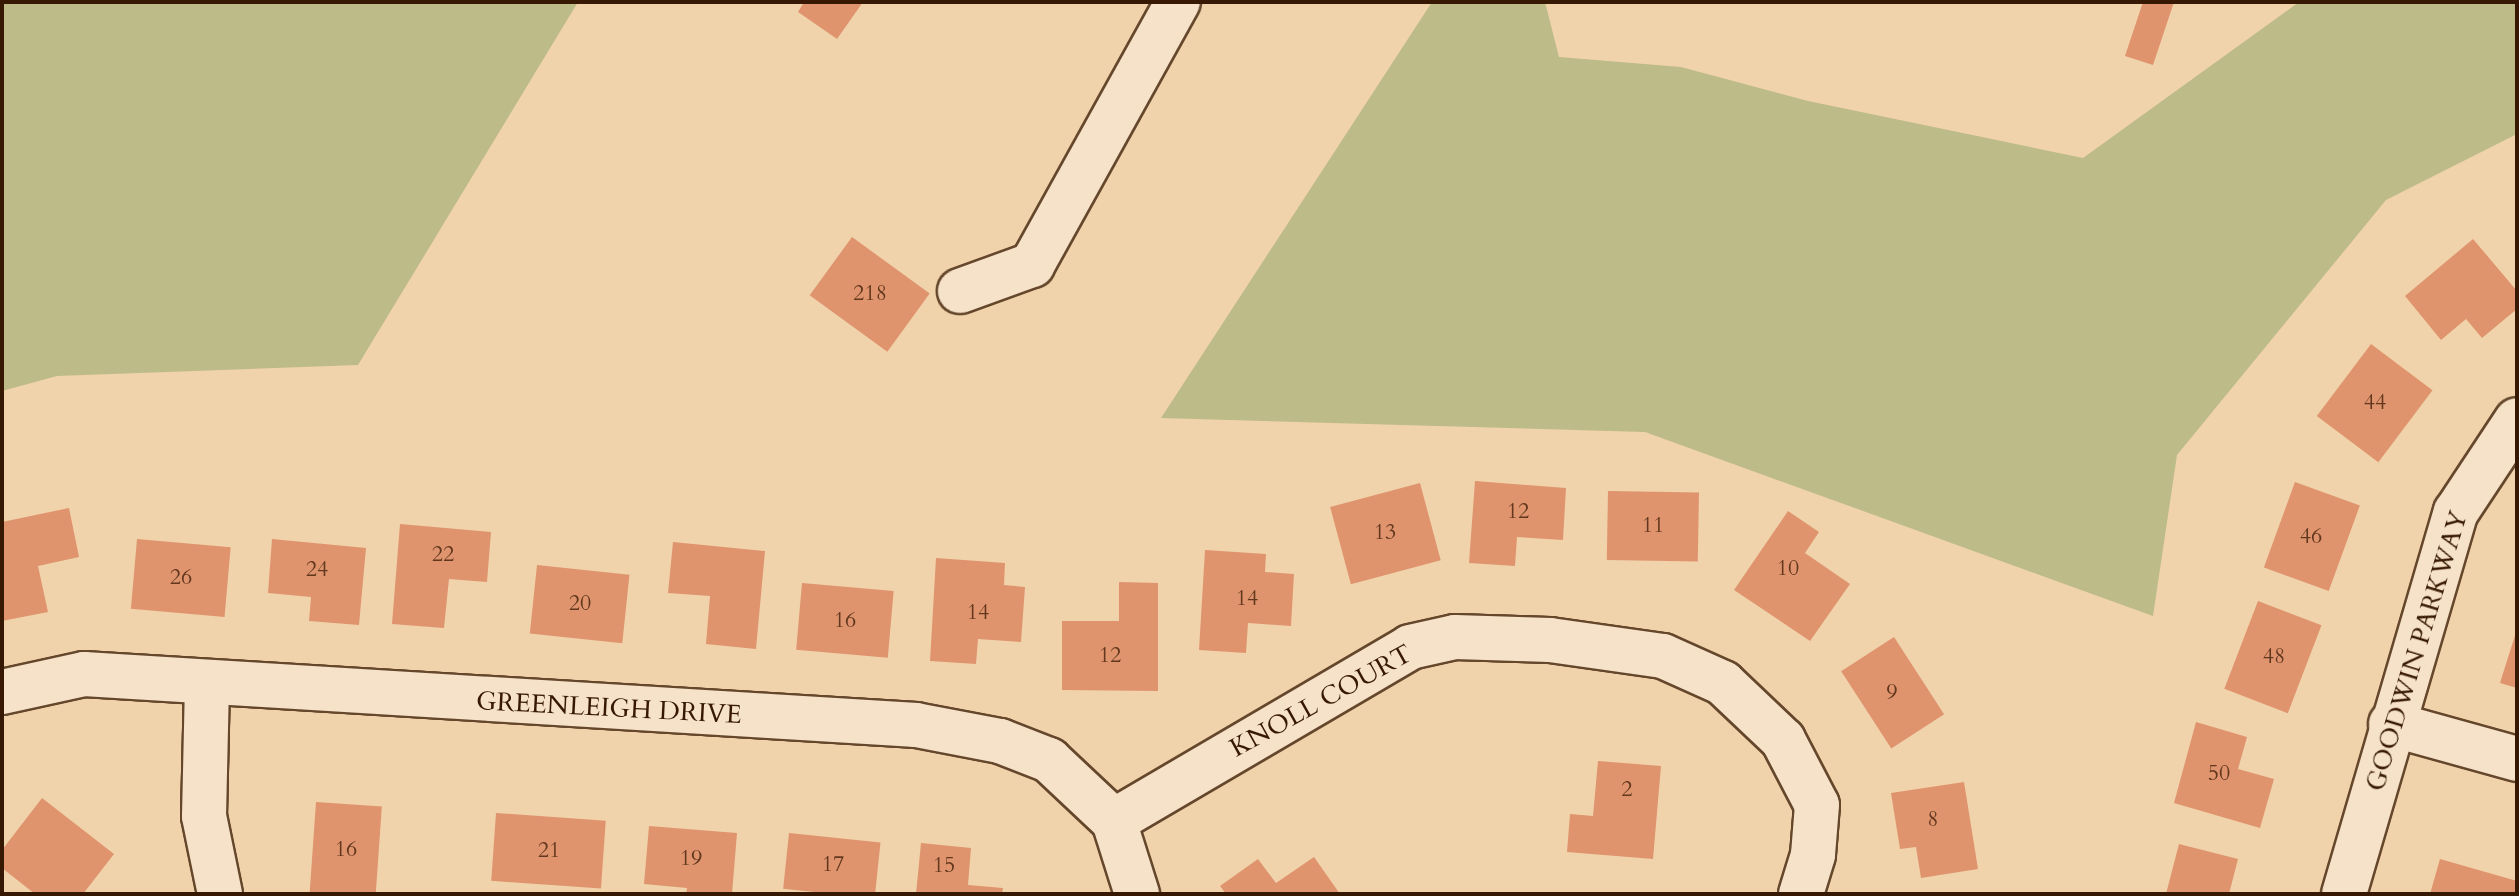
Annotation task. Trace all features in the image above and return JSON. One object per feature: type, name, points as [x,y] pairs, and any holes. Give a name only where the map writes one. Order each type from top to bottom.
[{"type":"street","points":[[960,291],[1032,265],[1178,2]]},
{"type":"street","name":"GOODWIN PARKWAY","points":[[2344,894],[2391,724],[2456,512],[2517,420]]},
{"type":"street","name":"KNOLL COURT","points":[[1114,821],[1410,647],[1455,637],[1550,640],[1663,656],[1723,683],[1783,740],[1817,805],[1813,855],[1801,894]]},
{"type":"street","name":"GREENLEIGH DRIVE","points":[[2,692],[84,674],[207,684],[916,725],[1000,741],[1049,760],[1114,821],[1137,894]]},
{"type":"street","points":[[207,684],[204,816],[220,894]]},
{"type":"street","points":[[2391,724],[2517,759]]},
{"type":"shaded area","points":[[2,2],[578,2],[358,365],[57,376],[2,391]]},
{"type":"shaded area","points":[[1432,2],[1545,2],[1559,57],[1681,67],[1808,101],[2083,158],[2299,2],[2517,2],[2517,134],[2386,200],[2177,455],[2153,616],[1645,432],[1161,418]]},
{"type":"building","points":[[804,2],[863,2],[837,39],[798,12]]},
{"type":"building","points":[[2143,2],[2174,2],[2153,65],[2125,56]]},
{"type":"building","points":[[852,237],[930,293],[887,352],[810,295]]},
{"type":"building","points":[[2473,239],[2517,291],[2517,309],[2482,338],[2466,319],[2441,340],[2405,296]]},
{"type":"building","points":[[2371,344],[2432,390],[2378,462],[2317,416]]},
{"type":"building","points":[[1475,481],[1566,488],[1563,540],[1517,537],[1515,566],[1469,563]]},
{"type":"building","points":[[2295,482],[2360,506],[2329,591],[2264,568]]},
{"type":"building","points":[[1420,483],[1441,560],[1351,584],[1330,507]]},
{"type":"building","points":[[1608,491],[1699,493],[1698,562],[1607,560]]},
{"type":"building","points":[[69,508],[79,557],[38,566],[48,612],[2,621],[2,522]]},
{"type":"building","points":[[1788,511],[1819,532],[1805,553],[1850,584],[1810,641],[1734,590]]},
{"type":"building","points":[[400,524],[491,532],[487,582],[449,579],[444,628],[392,624]]},
{"type":"building","points":[[137,539],[231,547],[225,617],[131,609]]},
{"type":"building","points":[[272,539],[366,548],[359,625],[309,621],[311,597],[268,593]]},
{"type":"building","points":[[673,542],[765,551],[756,649],[706,644],[710,596],[668,593]]},
{"type":"building","points":[[1205,550],[1266,554],[1265,572],[1294,574],[1291,626],[1248,623],[1246,653],[1199,650]]},
{"type":"building","points":[[936,558],[1005,563],[1004,585],[1025,587],[1021,642],[978,639],[976,664],[930,661]]},
{"type":"building","points":[[537,565],[629,575],[622,643],[530,634]]},
{"type":"building","points":[[1119,582],[1158,583],[1158,691],[1062,690],[1062,621],[1119,621]]},
{"type":"building","points":[[802,583],[894,591],[888,658],[796,650]]},
{"type":"building","points":[[2258,601],[2321,625],[2288,713],[2224,689]]},
{"type":"building","points":[[2517,629],[2517,688],[2500,683]]},
{"type":"building","points":[[1894,637],[1944,714],[1891,748],[1841,671]]},
{"type":"building","points":[[2196,722],[2247,737],[2238,769],[2274,779],[2260,828],[2174,803]]},
{"type":"building","points":[[1598,761],[1661,766],[1653,859],[1567,852],[1570,814],[1593,816]]},
{"type":"building","points":[[1964,782],[1978,869],[1921,878],[1916,847],[1900,849],[1891,793]]},
{"type":"building","points":[[42,798],[114,854],[83,894],[35,894],[2,868],[2,850]]},
{"type":"building","points":[[316,802],[382,807],[376,894],[310,894]]},
{"type":"building","points":[[496,813],[606,821],[601,889],[491,881]]},
{"type":"building","points":[[649,826],[737,833],[732,894],[686,894],[687,888],[644,884]]},
{"type":"building","points":[[789,833],[880,843],[875,894],[783,889]]},
{"type":"building","points":[[921,843],[971,848],[968,885],[1003,888],[1002,894],[916,894]]},
{"type":"building","points":[[2179,844],[2238,859],[2229,894],[2166,894]]},
{"type":"building","points":[[1314,857],[1340,894],[1226,894],[1220,886],[1258,859],[1276,883]]},
{"type":"building","points":[[2440,859],[2517,881],[2517,894],[2430,894]]}]
